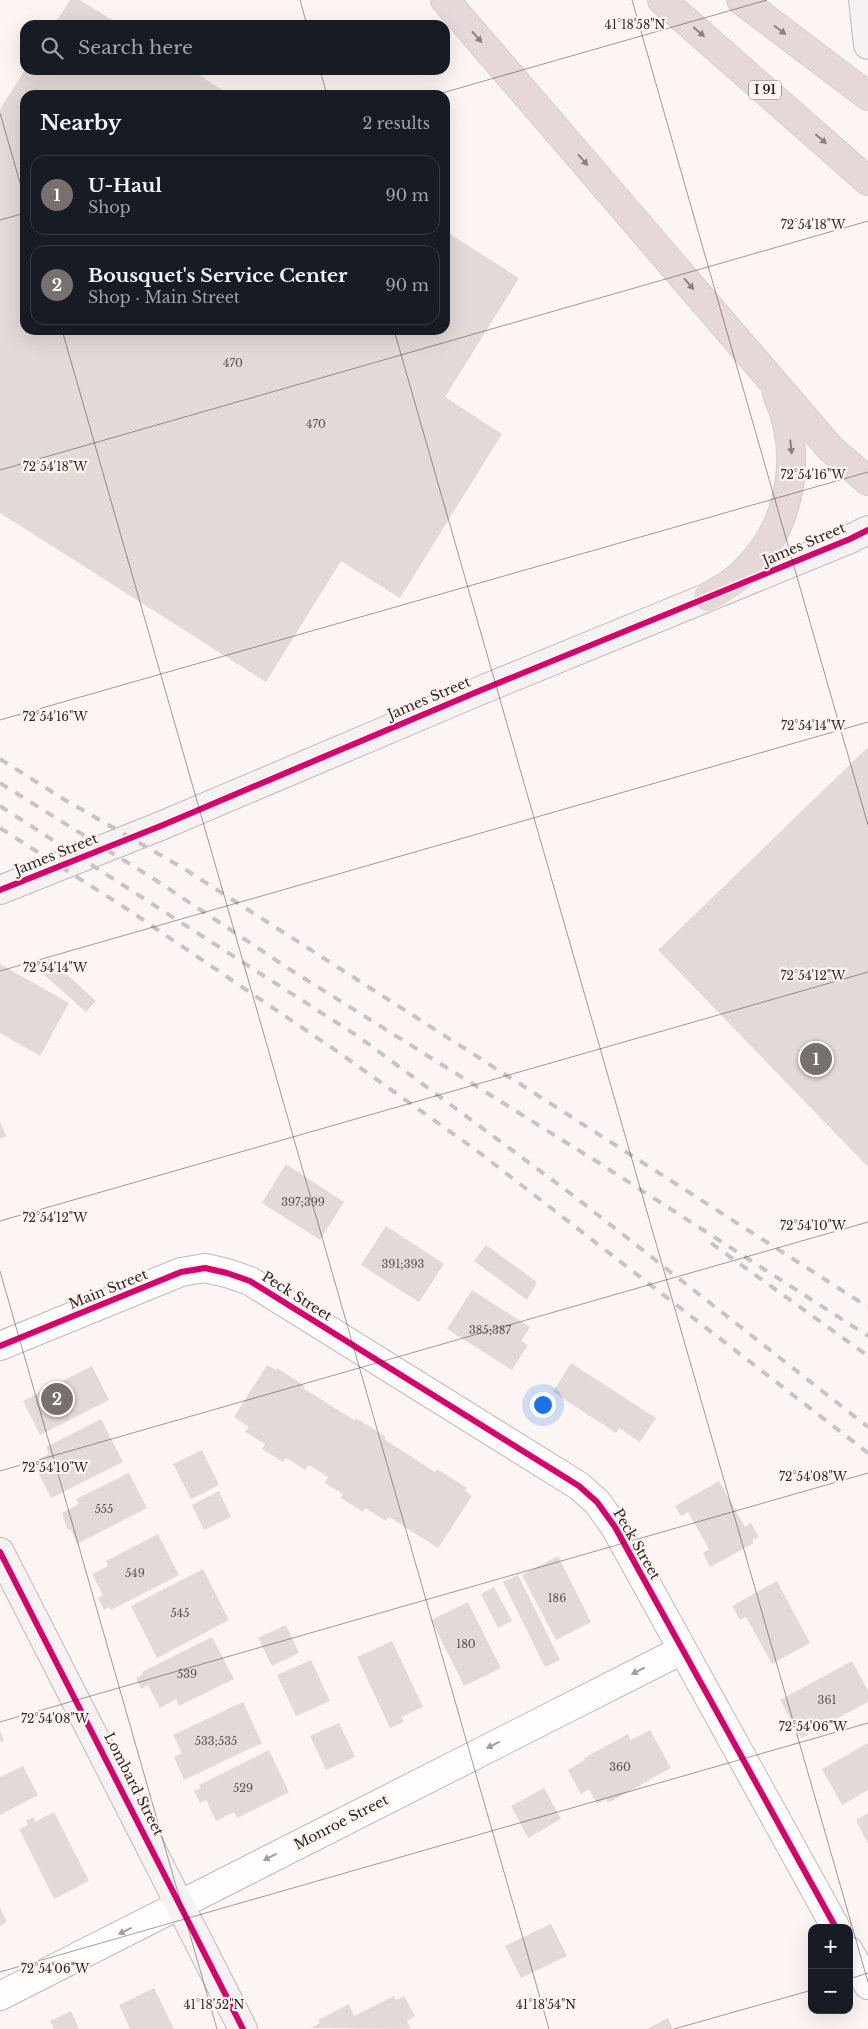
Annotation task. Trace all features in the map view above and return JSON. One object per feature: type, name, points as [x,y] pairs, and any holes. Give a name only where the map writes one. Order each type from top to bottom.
[{"type":"highway","points":[[445,0],[830,448],[868,481]]},
{"type":"highway","name":"I 91","points":[[662,0],[868,181]]},
{"type":"highway","points":[[741,0],[868,96]]},
{"type":"highway","points":[[708,597],[737,579],[757,558],[775,528],[789,492],[792,460],[789,429],[772,383],[762,369]]},
{"type":"street","points":[[863,0],[868,45]]},
{"type":"street","name":"James Street","points":[[0,890],[163,825],[470,694],[868,530]]},
{"type":"street","name":"Main Street","points":[[0,1346],[181,1272],[205,1268],[227,1273]]},
{"type":"street","name":"Peck Street","points":[[227,1273],[250,1282],[579,1486],[597,1502],[615,1528],[834,1924]]},
{"type":"street","name":"Lombard Street","points":[[0,1552],[243,2029]]},
{"type":"street","name":"Monroe Street","points":[[0,1996],[682,1650]]},
{"type":"street","points":[[853,1958],[868,1985]]},
{"type":"pier","points":[[586,0],[789,0],[811,18],[810,0],[868,0],[868,67],[803,76],[751,109],[693,83],[610,23]]},
{"type":"building","points":[[70,0],[80,0],[112,20],[57,20]]},
{"type":"building","points":[[22,75],[199,75],[222,90],[20,90],[20,335],[450,335],[450,234],[519,278],[445,397],[502,434],[400,598],[341,561],[266,682],[0,513],[0,109]]},
{"type":"building","points":[[868,747],[868,1167],[658,950]]},
{"type":"building","points":[[49,958],[96,1001],[86,1012],[41,972],[40,969]]},
{"type":"building","points":[[0,964],[69,1003],[40,1056],[0,1033]]},
{"type":"building","points":[[0,1122],[6,1136],[0,1139]]},
{"type":"building","points":[[286,1164],[344,1202],[320,1240],[262,1203]]},
{"type":"building","points":[[386,1226],[444,1264],[419,1302],[361,1265]]},
{"type":"building","points":[[486,1245],[537,1282],[527,1300],[474,1261]]},
{"type":"building","points":[[472,1290],[530,1327],[521,1341],[528,1345],[512,1370],[447,1329]]},
{"type":"building","points":[[571,1363],[656,1418],[640,1442],[619,1428],[616,1433],[553,1392]]},
{"type":"building","points":[[267,1365],[276,1370],[277,1368],[305,1386],[303,1388],[354,1420],[356,1418],[386,1437],[384,1439],[435,1472],[437,1469],[467,1488],[465,1491],[472,1496],[438,1548],[389,1517],[386,1521],[365,1508],[363,1512],[341,1498],[343,1494],[325,1483],[328,1477],[309,1465],[305,1470],[286,1458],[283,1462],[262,1449],[265,1444],[245,1432],[249,1427],[234,1417]]},
{"type":"building","points":[[92,1366],[109,1400],[40,1435],[23,1401]]},
{"type":"building","points":[[101,1419],[123,1462],[51,1498],[33,1462],[49,1454],[46,1447]]},
{"type":"building","points":[[202,1450],[219,1485],[191,1499],[173,1464]]},
{"type":"building","points":[[129,1473],[147,1508],[77,1544],[71,1530],[67,1529],[62,1513],[79,1504],[76,1499]]},
{"type":"building","points":[[719,1481],[745,1527],[751,1523],[759,1537],[752,1540],[754,1543],[710,1567],[703,1553],[709,1549],[688,1512],[681,1516],[675,1506]]},
{"type":"building","points":[[219,1491],[231,1517],[204,1530],[192,1505]]},
{"type":"building","points":[[158,1534],[179,1575],[111,1610],[109,1607],[104,1610],[98,1598],[103,1595],[92,1574],[108,1566],[106,1561]]},
{"type":"building","points":[[558,1556],[591,1622],[556,1640],[522,1575]]},
{"type":"building","points":[[203,1569],[229,1620],[157,1658],[131,1606]]},
{"type":"building","points":[[518,1575],[560,1660],[545,1667],[503,1582]]},
{"type":"building","points":[[777,1581],[810,1643],[772,1664],[746,1617],[740,1620],[732,1606]]},
{"type":"building","points":[[494,1587],[512,1621],[498,1628],[481,1594]]},
{"type":"building","points":[[468,1602],[501,1668],[464,1686],[431,1620]]},
{"type":"building","points":[[286,1625],[299,1653],[272,1666],[258,1638]]},
{"type":"building","points":[[212,1637],[234,1679],[179,1706],[176,1699],[160,1708],[148,1685],[141,1689],[136,1678],[143,1674],[142,1672]]},
{"type":"building","points":[[392,1641],[423,1707],[401,1717],[404,1722],[390,1728],[357,1657]]},
{"type":"building","points":[[311,1660],[330,1701],[296,1716],[277,1675]]},
{"type":"building","points":[[852,1661],[868,1691],[868,1702],[801,1738],[780,1700]]},
{"type":"building","points":[[243,1702],[262,1743],[184,1780],[174,1757],[182,1753],[173,1735]]},
{"type":"building","points":[[339,1723],[355,1757],[326,1770],[310,1736]]},
{"type":"building","points":[[650,1730],[671,1768],[608,1803],[606,1799],[597,1804],[589,1789],[581,1794],[568,1770],[585,1760],[584,1758],[628,1734],[631,1740]]},
{"type":"building","points":[[0,1731],[4,1740],[0,1742]]},
{"type":"building","points":[[868,1743],[868,1790],[842,1805],[822,1769]]},
{"type":"building","points":[[269,1750],[289,1792],[237,1818],[234,1812],[216,1821],[206,1800],[200,1803],[194,1791],[201,1788],[199,1785]]},
{"type":"building","points":[[23,1766],[38,1795],[0,1815],[0,1777]]},
{"type":"building","points":[[544,1788],[561,1819],[528,1838],[511,1806]]},
{"type":"building","points":[[54,1812],[89,1881],[54,1899],[19,1829],[28,1825],[26,1821],[33,1817],[35,1822]]},
{"type":"building","points":[[868,1813],[868,1844],[856,1820]]},
{"type":"building","points":[[0,1908],[7,1922],[0,1926]]},
{"type":"building","points":[[551,1924],[567,1956],[521,1978],[505,1946]]},
{"type":"building","points":[[154,1988],[174,2029],[130,2029],[119,2005]]},
{"type":"building","points":[[394,1996],[396,2000],[404,1996],[415,2016],[407,2021],[411,2029],[311,2028],[320,2023],[318,2020],[349,2004],[354,2016]]},
{"type":"building","points":[[71,2011],[79,2029],[54,2029],[50,2021]]},
{"type":"building","points":[[668,2018],[673,2029],[647,2029]]},
{"type":"railway","points":[[0,759],[65,800],[183,868],[868,1307]]},
{"type":"railway","points":[[0,783],[157,881],[294,972],[599,1163],[868,1336]]},
{"type":"railway","points":[[0,806],[359,1037],[570,1193],[868,1427]]},
{"type":"railway","points":[[0,828],[124,907],[338,1052],[476,1150],[868,1453]]},
{"type":"railway","points":[[711,1243],[868,1356]]},
{"type":"cycle path","points":[[0,890],[163,825],[479,691],[868,530]]},
{"type":"cycle path","points":[[0,1346],[181,1272],[205,1268],[227,1273],[250,1281],[579,1486],[597,1502],[615,1527],[834,1924]]},
{"type":"cycle path","points":[[0,1552],[243,2029]]},
{"type":"place","name":"U-Haul","points":[[816,1059]]},
{"type":"place","name":"Bousquet's Service Center","points":[[57,1399]]}]
